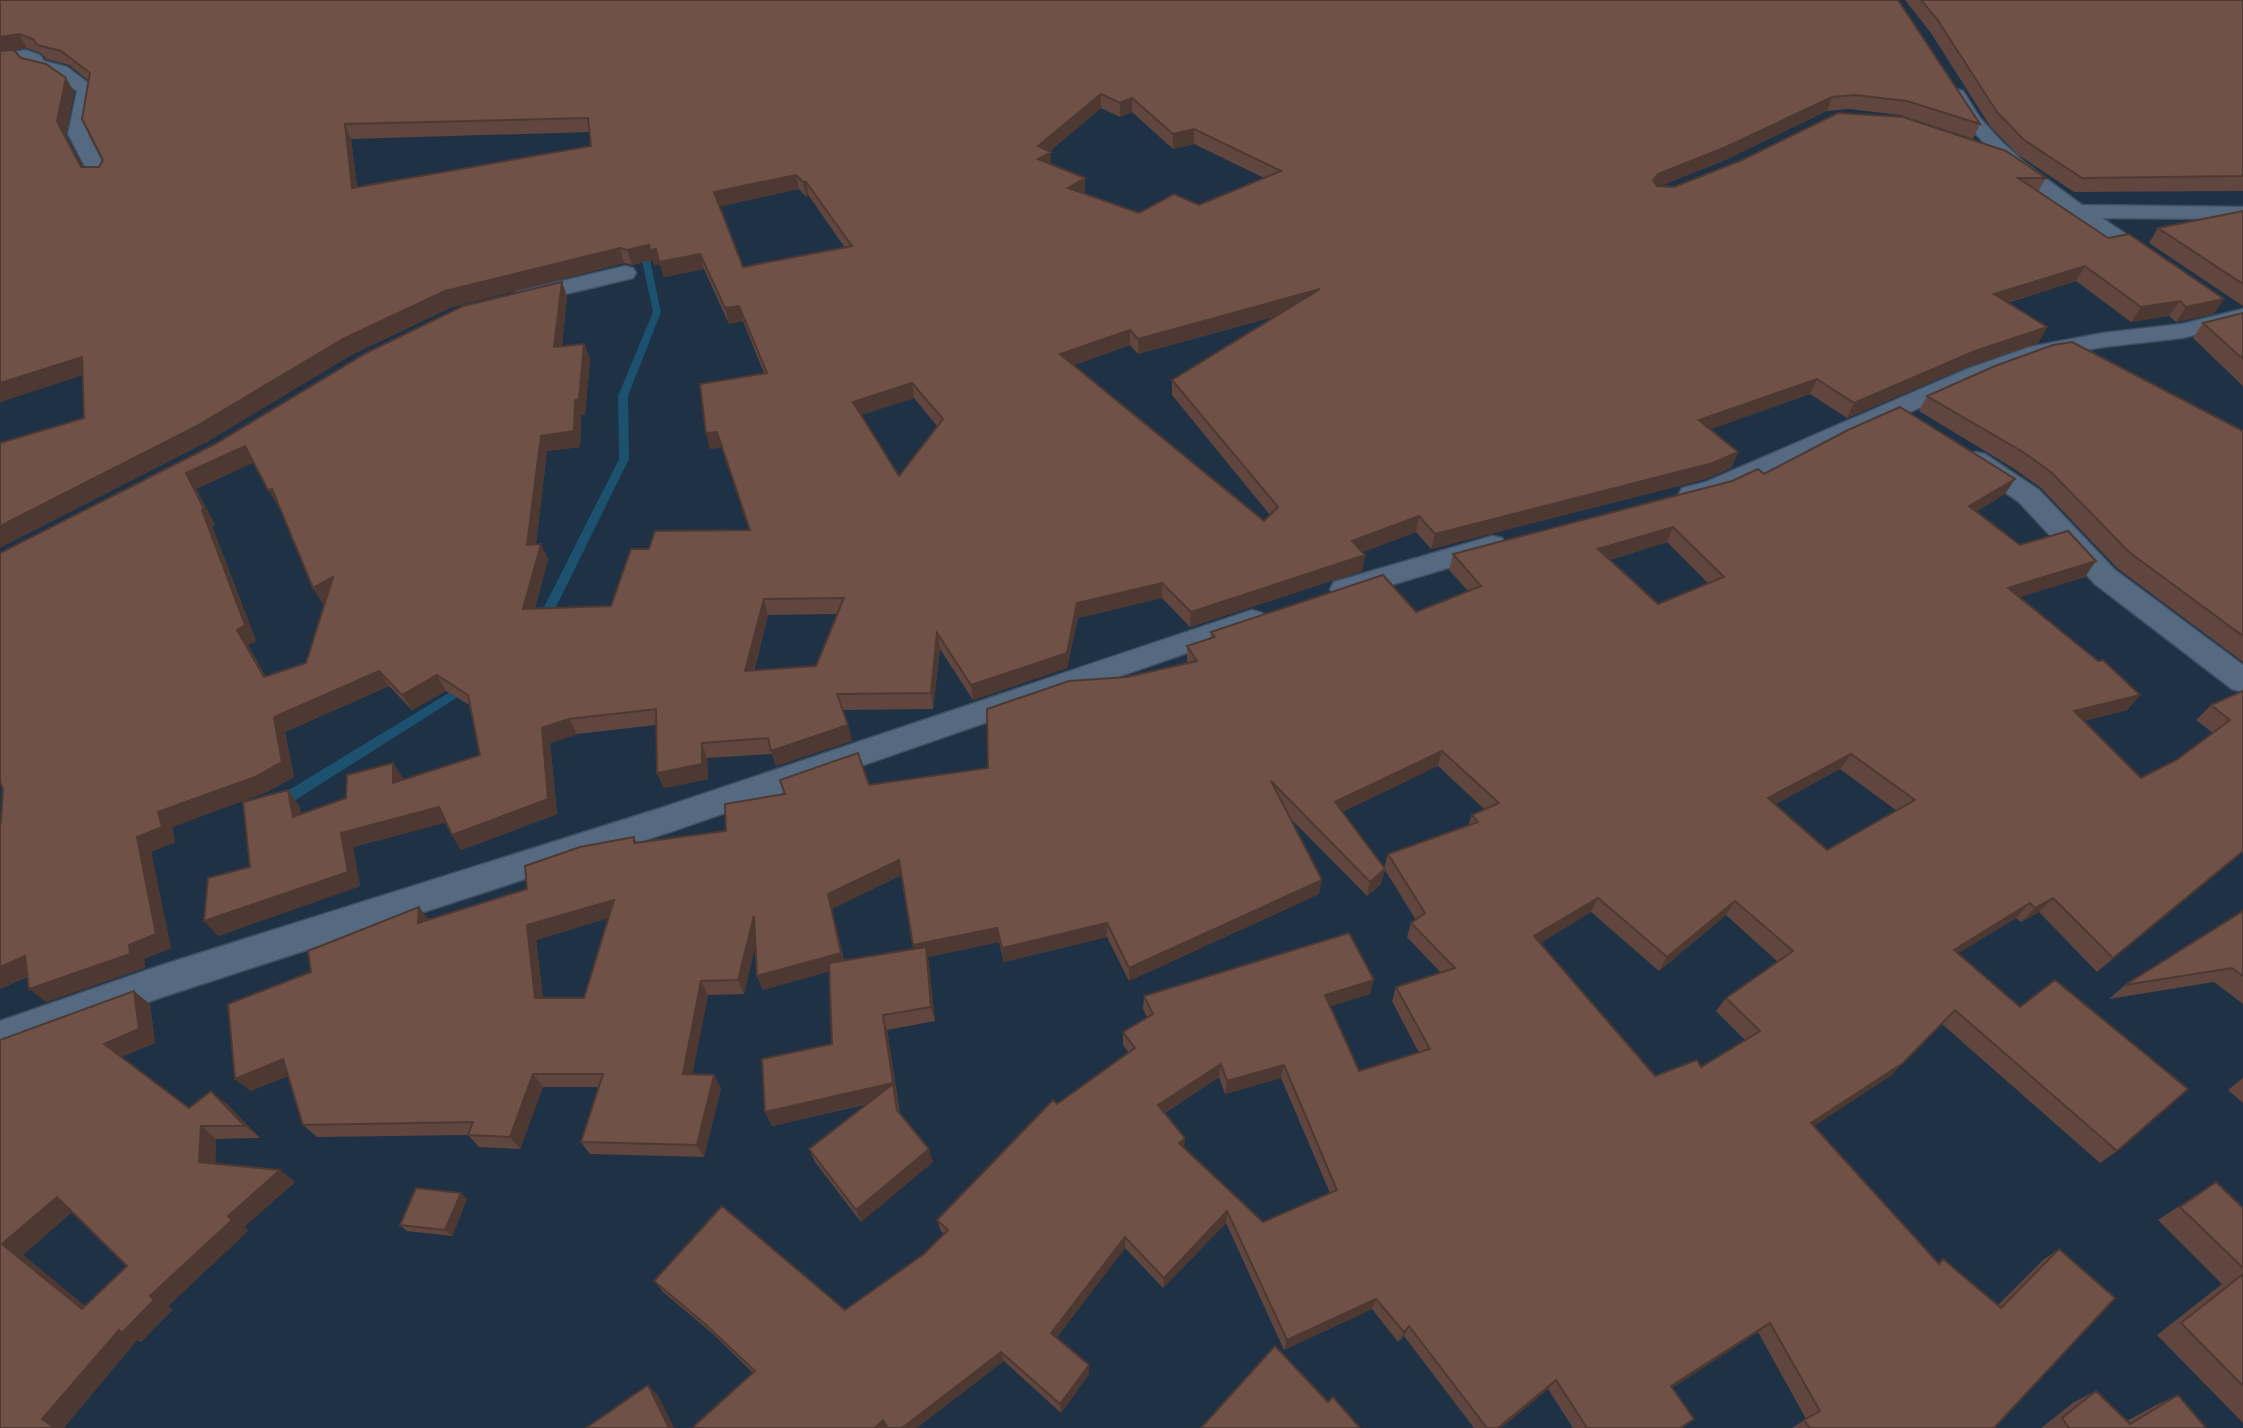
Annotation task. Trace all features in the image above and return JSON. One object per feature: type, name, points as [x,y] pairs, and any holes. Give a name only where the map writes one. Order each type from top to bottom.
[{"type":"street","points":[[0,59],[26,55],[34,59],[36,65],[61,71],[87,89],[78,134],[99,176]]},
{"type":"street","points":[[1944,72],[1980,131],[2008,160],[2171,272]]},
{"type":"street","points":[[1972,148],[2008,160]]},
{"type":"street","points":[[2080,211],[2243,213]]},
{"type":"street","points":[[506,301],[625,274]]},
{"type":"street","points":[[1662,503],[1715,488],[1976,374],[2038,352],[2182,331],[2233,312]]},
{"type":"street","points":[[1894,410],[2003,476],[2029,496],[2105,577],[2243,681]]},
{"type":"street","points":[[1317,598],[1520,537]]},
{"type":"street","points":[[0,1039],[354,918],[661,821],[1278,611]]},
{"type":"building","points":[[0,0],[1898,0],[1980,124],[1907,101],[1855,95],[1832,97],[1726,147],[1658,174],[1653,180],[1657,186],[1674,187],[1742,160],[1838,113],[1903,117],[2006,151],[2046,178],[2018,178],[2108,238],[2129,234],[2224,299],[2186,307],[2180,301],[2141,307],[2085,266],[1994,294],[2047,327],[1975,351],[1854,403],[1817,379],[1699,420],[1738,452],[1713,463],[1435,534],[1419,516],[1352,541],[1365,555],[1191,612],[1162,583],[1077,603],[1067,653],[971,685],[937,633],[931,693],[837,694],[848,725],[771,751],[768,738],[702,743],[702,764],[657,773],[656,709],[569,719],[542,728],[548,799],[452,835],[439,807],[341,833],[348,872],[204,921],[208,878],[250,867],[243,802],[288,790],[293,817],[346,798],[347,775],[393,763],[393,783],[480,755],[468,695],[437,675],[402,695],[379,671],[274,717],[282,762],[255,777],[158,812],[162,827],[137,837],[156,934],[129,945],[130,954],[29,989],[25,956],[0,967],[0,823],[3,789],[0,782],[0,553],[215,444],[366,353],[463,306],[562,282],[554,347],[584,344],[579,399],[575,400],[574,431],[541,436],[527,545],[541,544],[523,609],[611,606],[631,549],[649,549],[655,531],[750,530],[717,432],[706,433],[700,384],[767,373],[739,306],[725,308],[700,254],[659,262],[656,249],[650,250],[649,245],[627,250],[620,248],[445,291],[345,338],[195,427],[0,526],[0,443],[84,418],[82,357],[0,383],[0,51],[14,50],[21,58],[46,64],[66,78],[57,121],[81,167],[99,167],[103,160],[82,119],[90,73],[61,51],[37,45],[33,39],[19,34],[0,37]],"holes":[[[1101,94],[1120,103],[1132,98],[1173,134],[1194,129],[1281,171],[1199,205],[1174,194],[1139,213],[1068,188],[1085,178],[1038,159],[1051,152],[1038,146]],[[588,118],[591,146],[352,188],[345,124]],[[796,175],[806,182],[852,246],[743,267],[714,192]],[[1320,289],[1172,380],[1278,507],[1264,521],[1060,354],[1130,330],[1138,339]],[[912,383],[943,419],[899,476],[853,402]],[[245,446],[268,490],[272,489],[313,588],[333,577],[306,663],[264,677],[237,630],[245,625],[202,510],[204,509],[186,473]],[[844,598],[816,666],[745,671],[764,599]]]},
{"type":"building","points":[[1921,0],[2243,0],[2243,176],[2082,178],[2024,140],[1997,112],[1937,19]]},
{"type":"building","points":[[2243,211],[2243,284],[2158,228]]},
{"type":"building","points":[[2243,313],[2243,359],[2203,323]]},
{"type":"building","points":[[2072,342],[2243,431],[2243,636],[2129,552],[2051,472],[2023,452],[1927,396],[1995,366],[2053,345]]},
{"type":"building","points":[[1900,407],[2015,479],[1969,506],[2020,545],[2068,531],[2096,561],[2008,588],[2098,661],[2103,660],[2140,695],[2074,711],[2141,778],[2178,759],[2230,720],[2211,705],[2243,691],[2243,851],[2113,958],[2053,898],[2035,908],[2030,903],[1954,950],[2020,1007],[2055,980],[2188,1089],[2117,1151],[1955,1010],[1903,1063],[1811,1123],[1939,1264],[1943,1259],[2001,1308],[2059,1249],[2115,1298],[1994,1428],[1810,1428],[1804,1420],[1820,1411],[1770,1323],[1671,1386],[1694,1419],[1680,1428],[1587,1428],[1556,1380],[1498,1428],[1487,1428],[1409,1326],[1404,1332],[1376,1299],[1287,1340],[1227,1211],[1164,1278],[1125,1237],[1051,1333],[1089,1365],[1060,1404],[1001,1352],[902,1428],[888,1428],[883,1420],[875,1428],[695,1428],[694,1426],[755,1371],[654,1281],[722,1206],[845,1310],[924,1254],[948,1230],[937,1220],[1053,1100],[1057,1104],[1135,1048],[1123,1032],[1153,1014],[1144,996],[1349,933],[1374,980],[1325,995],[1359,1071],[1430,1049],[1396,987],[1455,968],[1411,923],[1425,913],[1388,854],[1478,822],[1472,815],[1499,803],[1442,751],[1335,802],[1385,869],[1370,882],[1271,781],[1322,880],[1129,968],[1107,923],[1002,948],[997,928],[913,945],[899,860],[828,894],[841,953],[757,976],[754,916],[738,980],[701,981],[683,1074],[714,1075],[697,1145],[581,1142],[603,1074],[533,1074],[510,1137],[468,1135],[473,1122],[303,1125],[283,1059],[235,1079],[228,1004],[311,972],[308,951],[419,907],[418,923],[527,889],[525,866],[580,847],[634,837],[634,843],[726,831],[725,804],[785,794],[780,780],[858,753],[869,785],[988,768],[987,709],[1069,681],[1127,677],[1197,661],[1187,646],[1215,637],[1211,632],[1383,575],[1416,612],[1481,586],[1453,554],[1732,481],[1758,469],[1764,474],[1848,430]],"holes":[[[1673,527],[1724,577],[1658,604],[1598,549]],[[1851,754],[1915,800],[1827,850],[1768,798]],[[1598,898],[1667,957],[1735,901],[1793,951],[1726,998],[1760,1031],[1701,1067],[1697,1060],[1655,1076],[1534,936]],[[614,900],[584,998],[535,998],[527,925]],[[1221,1064],[1227,1081],[1284,1065],[1337,1190],[1263,1222],[1179,1143],[1185,1138],[1158,1105]]]},
{"type":"building","points":[[2243,911],[2243,976],[2232,968],[2125,985]]},
{"type":"building","points":[[926,947],[931,1007],[883,1015],[893,1083],[765,1112],[762,1059],[832,1044],[829,963]]},
{"type":"building","points":[[134,991],[139,1029],[104,1044],[189,1108],[211,1091],[245,1126],[201,1126],[199,1162],[280,1170],[228,1216],[232,1220],[150,1296],[154,1300],[122,1333],[119,1330],[42,1419],[55,1428],[0,1428],[0,1040]],"holes":[[[57,1197],[127,1266],[82,1309],[2,1244]]]},
{"type":"building","points":[[893,1084],[897,1110],[929,1149],[856,1210],[809,1149]]},
{"type":"building","points":[[2216,1182],[2243,1208],[2243,1268],[2180,1207]]},
{"type":"building","points":[[416,1188],[461,1193],[445,1230],[400,1225]]},
{"type":"building","points":[[2243,1274],[2243,1386],[2181,1323]]},
{"type":"building","points":[[1275,1346],[1328,1402],[1333,1397],[1360,1428],[1201,1428]]},
{"type":"building","points":[[648,1385],[669,1428],[586,1428]]},
{"type":"building","points":[[2096,1391],[2130,1424],[2178,1395],[2206,1428],[2069,1428],[2062,1418]]},
{"type":"waterway","points":[[543,621],[624,459],[623,396],[657,312],[643,246]]},
{"type":"waterway","points":[[284,800],[465,687]]}]
